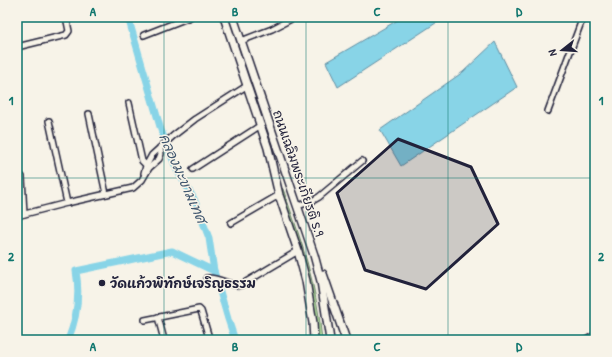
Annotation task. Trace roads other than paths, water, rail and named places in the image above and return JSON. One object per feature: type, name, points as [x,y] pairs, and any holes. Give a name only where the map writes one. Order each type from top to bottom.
[{"type":"main road","name":"ถนนเฉลิมพระเกียรติ ร.9","points":[[224,17],[268,148],[280,195],[298,251],[306,281],[313,323],[314,340]]},
{"type":"main road","name":"ถนนเฉลิมพระเกียรติ ร.9","points":[[233,17],[314,256],[321,281],[330,340]]},
{"type":"main road","points":[[314,256],[324,276],[346,340]]},
{"type":"street","points":[[17,47],[66,35],[69,31],[66,17]]},
{"type":"street","points":[[144,35],[190,17]]},
{"type":"street","points":[[241,41],[272,29],[295,17]]},
{"type":"street","points":[[548,111],[583,17]]},
{"type":"street","points":[[588,17],[595,20]]},
{"type":"street","points":[[17,216],[133,188],[142,180],[152,155],[173,136],[195,119],[248,85]]},
{"type":"street","points":[[129,103],[142,160],[148,167]]},
{"type":"street","points":[[89,114],[106,194]]},
{"type":"street","points":[[49,121],[67,203]]},
{"type":"street","points":[[192,169],[261,126]]},
{"type":"street","points":[[298,206],[312,201],[362,162]]},
{"type":"street","points":[[22,177],[24,214]]},
{"type":"street","points":[[231,223],[280,195]]},
{"type":"street","points":[[207,278],[215,278],[238,286],[298,251]]},
{"type":"street","points":[[145,320],[199,309],[201,311],[209,338]]},
{"type":"street","points":[[158,317],[164,340]]},
{"type":"street","points":[[586,340],[595,335]]},
{"type":"water","points":[[403,17],[445,17],[338,87],[326,62]]},
{"type":"water","points":[[495,42],[517,87],[401,166],[380,130],[463,72]]},
{"type":"waterway","name":"คลองมะขามเทศ","points":[[128,17],[161,130],[177,170],[194,199],[209,238],[214,271],[235,340]]},
{"type":"waterway","points":[[68,340],[76,315],[78,297],[76,271],[172,251],[214,271]]},
{"type":"place","name":"วัดแก้วพิทักษ์เจริญธรรม","points":[[102,283]]}]
